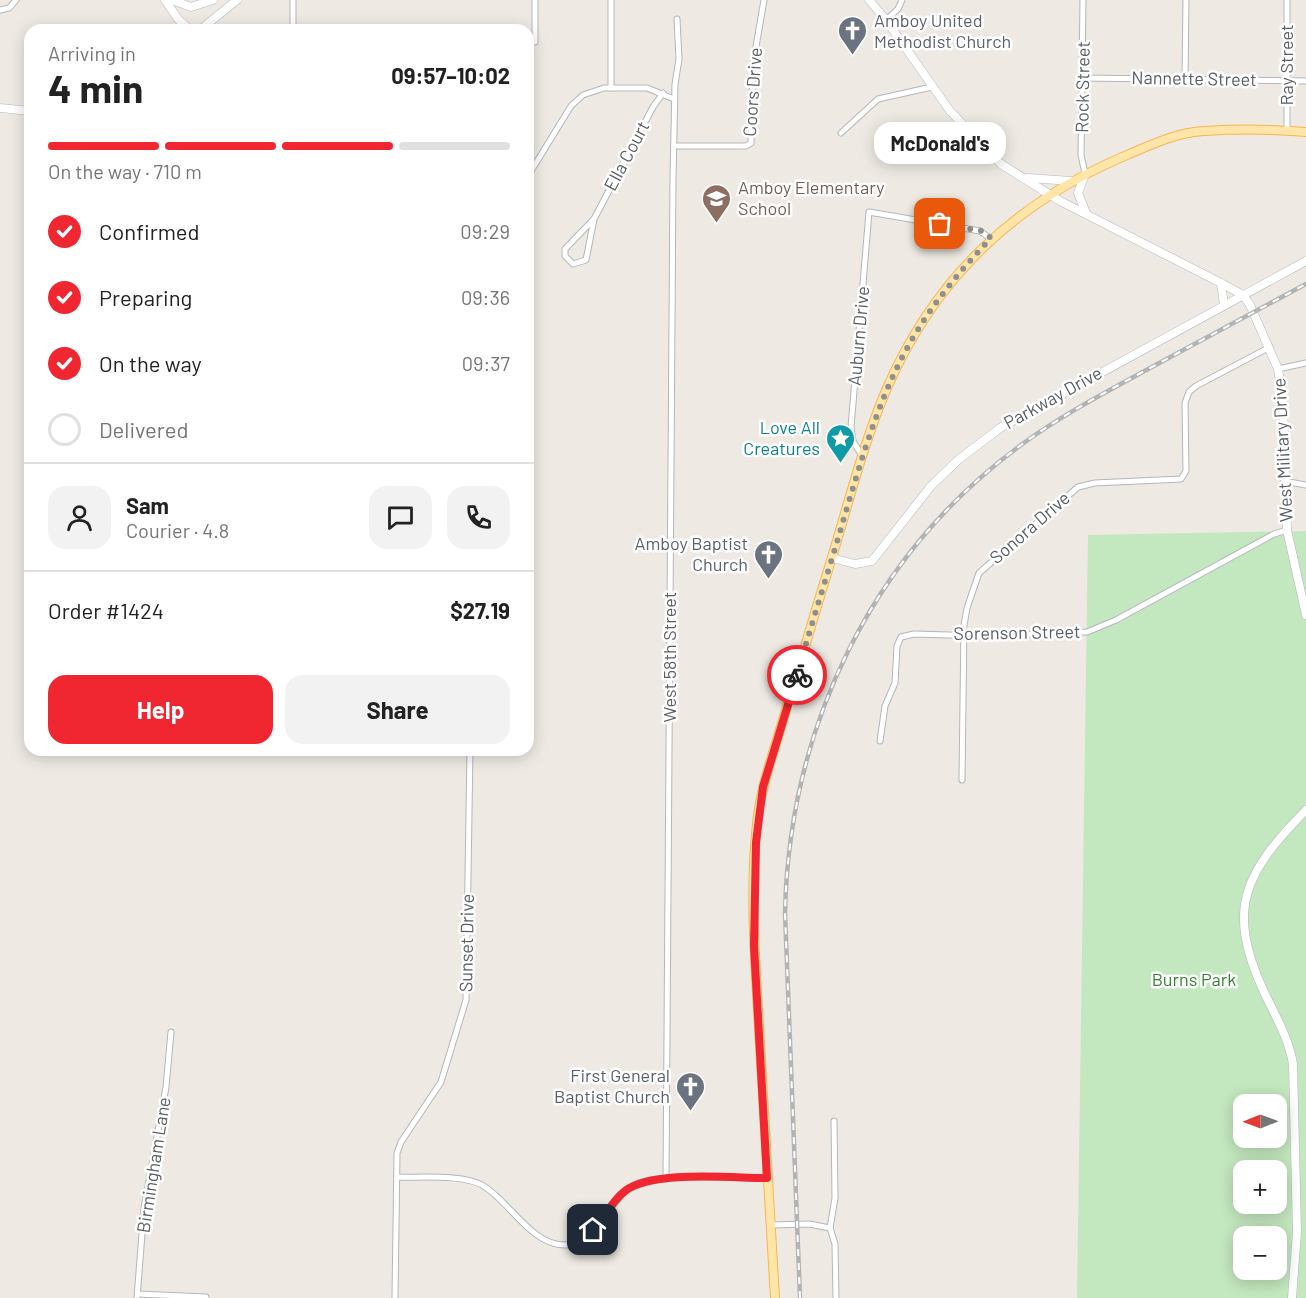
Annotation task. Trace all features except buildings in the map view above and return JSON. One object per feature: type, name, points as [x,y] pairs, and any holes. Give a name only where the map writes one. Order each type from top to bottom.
[{"type":"main road","points":[[775,1298],[754,917],[758,814],[763,787],[832,558],[887,388],[910,343],[950,283],[991,238],[1049,194],[1085,173],[1147,146],[1202,131],[1287,130],[1306,132]]},
{"type":"street","points":[[0,10],[9,8],[16,0]]},
{"type":"street","points":[[165,0],[183,24]]},
{"type":"street","points":[[172,0],[191,7],[213,0]]},
{"type":"street","points":[[207,24],[237,0]]},
{"type":"street","points":[[293,0],[293,24]]},
{"type":"street","points":[[535,0],[535,42]]},
{"type":"street","points":[[611,0],[611,87]]},
{"type":"street","name":"Coors Drive","points":[[674,146],[746,146],[751,143],[753,64],[764,0]]},
{"type":"street","points":[[869,0],[886,20],[932,87],[977,142],[1001,164],[1049,194],[1243,295]]},
{"type":"street","points":[[886,20],[898,9],[902,0]]},
{"type":"street","name":"Rock Street","points":[[1083,0],[1081,155],[1085,173]]},
{"type":"street","points":[[1185,79],[1186,0]]},
{"type":"street","name":"Ray Street","points":[[1287,0],[1287,130]]},
{"type":"street","name":"West 58th Street","points":[[666,1179],[674,99],[680,59],[677,19]]},
{"type":"street","name":"Nannette Street","points":[[1083,78],[1306,81]]},
{"type":"street","points":[[534,167],[575,102],[592,90],[611,87],[646,88],[674,99]]},
{"type":"street","points":[[841,133],[878,99],[932,87]]},
{"type":"street","name":"Ella Court","points":[[594,219],[586,260],[573,264],[566,259],[565,249],[594,219],[653,107],[663,93]]},
{"type":"street","points":[[3,108],[24,110]]},
{"type":"street","points":[[1085,173],[1078,196],[1086,214]]},
{"type":"street","points":[[1023,177],[1071,181]]},
{"type":"street","name":"Auburn Drive","points":[[863,458],[853,441],[851,427],[868,212],[980,231],[991,238]]},
{"type":"street","name":"Parkway Drive","points":[[832,558],[855,564],[872,561],[931,486],[975,446],[1030,409],[1306,261]]},
{"type":"street","points":[[1221,283],[1224,305]]},
{"type":"street","name":"West Military Drive","points":[[1243,295],[1270,347],[1278,369],[1283,402],[1287,530],[1306,615]]},
{"type":"street","name":"Sonora Drive","points":[[962,780],[964,636],[967,608],[975,581],[991,561],[1081,485],[1181,479],[1186,471],[1185,403],[1190,392],[1196,386],[1270,347]]},
{"type":"street","points":[[1278,369],[1306,363]]},
{"type":"street","points":[[1284,481],[1306,485]]},
{"type":"street","name":"Sorenson Street","points":[[880,741],[885,706],[895,683],[897,646],[902,637],[914,634],[964,636],[1087,632],[1116,620],[1274,534],[1287,530]]},
{"type":"street","name":"Sunset Drive","points":[[395,1298],[399,1146],[441,1082],[466,1000],[470,756]]},
{"type":"street","points":[[1292,1298],[1297,1232],[1293,1064],[1289,1046],[1249,955],[1243,914],[1251,879],[1264,855],[1306,810]]},
{"type":"street","name":"Birmingham Lane","points":[[137,1296],[144,1208],[162,1114],[171,1032]]},
{"type":"street","points":[[834,1120],[835,1198],[831,1228],[835,1244],[836,1298]]},
{"type":"street","points":[[397,1177],[472,1180],[492,1192],[546,1240],[566,1245],[588,1236],[616,1199],[641,1181],[767,1178]]},
{"type":"street","points":[[771,1225],[809,1224],[831,1228]]},
{"type":"street","points":[[137,1296],[206,1297]]},
{"type":"green space","name":"Burns Park","points":[[1306,531],[1306,1298],[1077,1298],[1088,535]]},
{"type":"railway","points":[[800,1298],[785,913],[790,844],[802,777],[822,713],[848,651],[881,593],[921,539],[968,489],[1021,445],[1101,395],[1306,284]]},
{"type":"way so far","points":[[797,675],[870,435],[887,388],[908,346],[932,307],[950,283],[991,238],[982,231],[940,224]]},
{"type":"place","name":"Amboy United Methodist Church","points":[[853,56]]},
{"type":"place","name":"Amboy Elementary School","points":[[717,224]]},
{"type":"place","name":"McDonald's","points":[[940,224]]},
{"type":"place","name":"Love All Creatures","points":[[841,464]]},
{"type":"place","name":"Amboy Baptist Church","points":[[769,580]]},
{"type":"place","name":"First General Baptist Church","points":[[691,1112]]},
{"type":"route","points":[[593,1230],[616,1199],[641,1181],[674,1178],[767,1178],[754,946],[756,842],[763,787],[797,675]]}]
